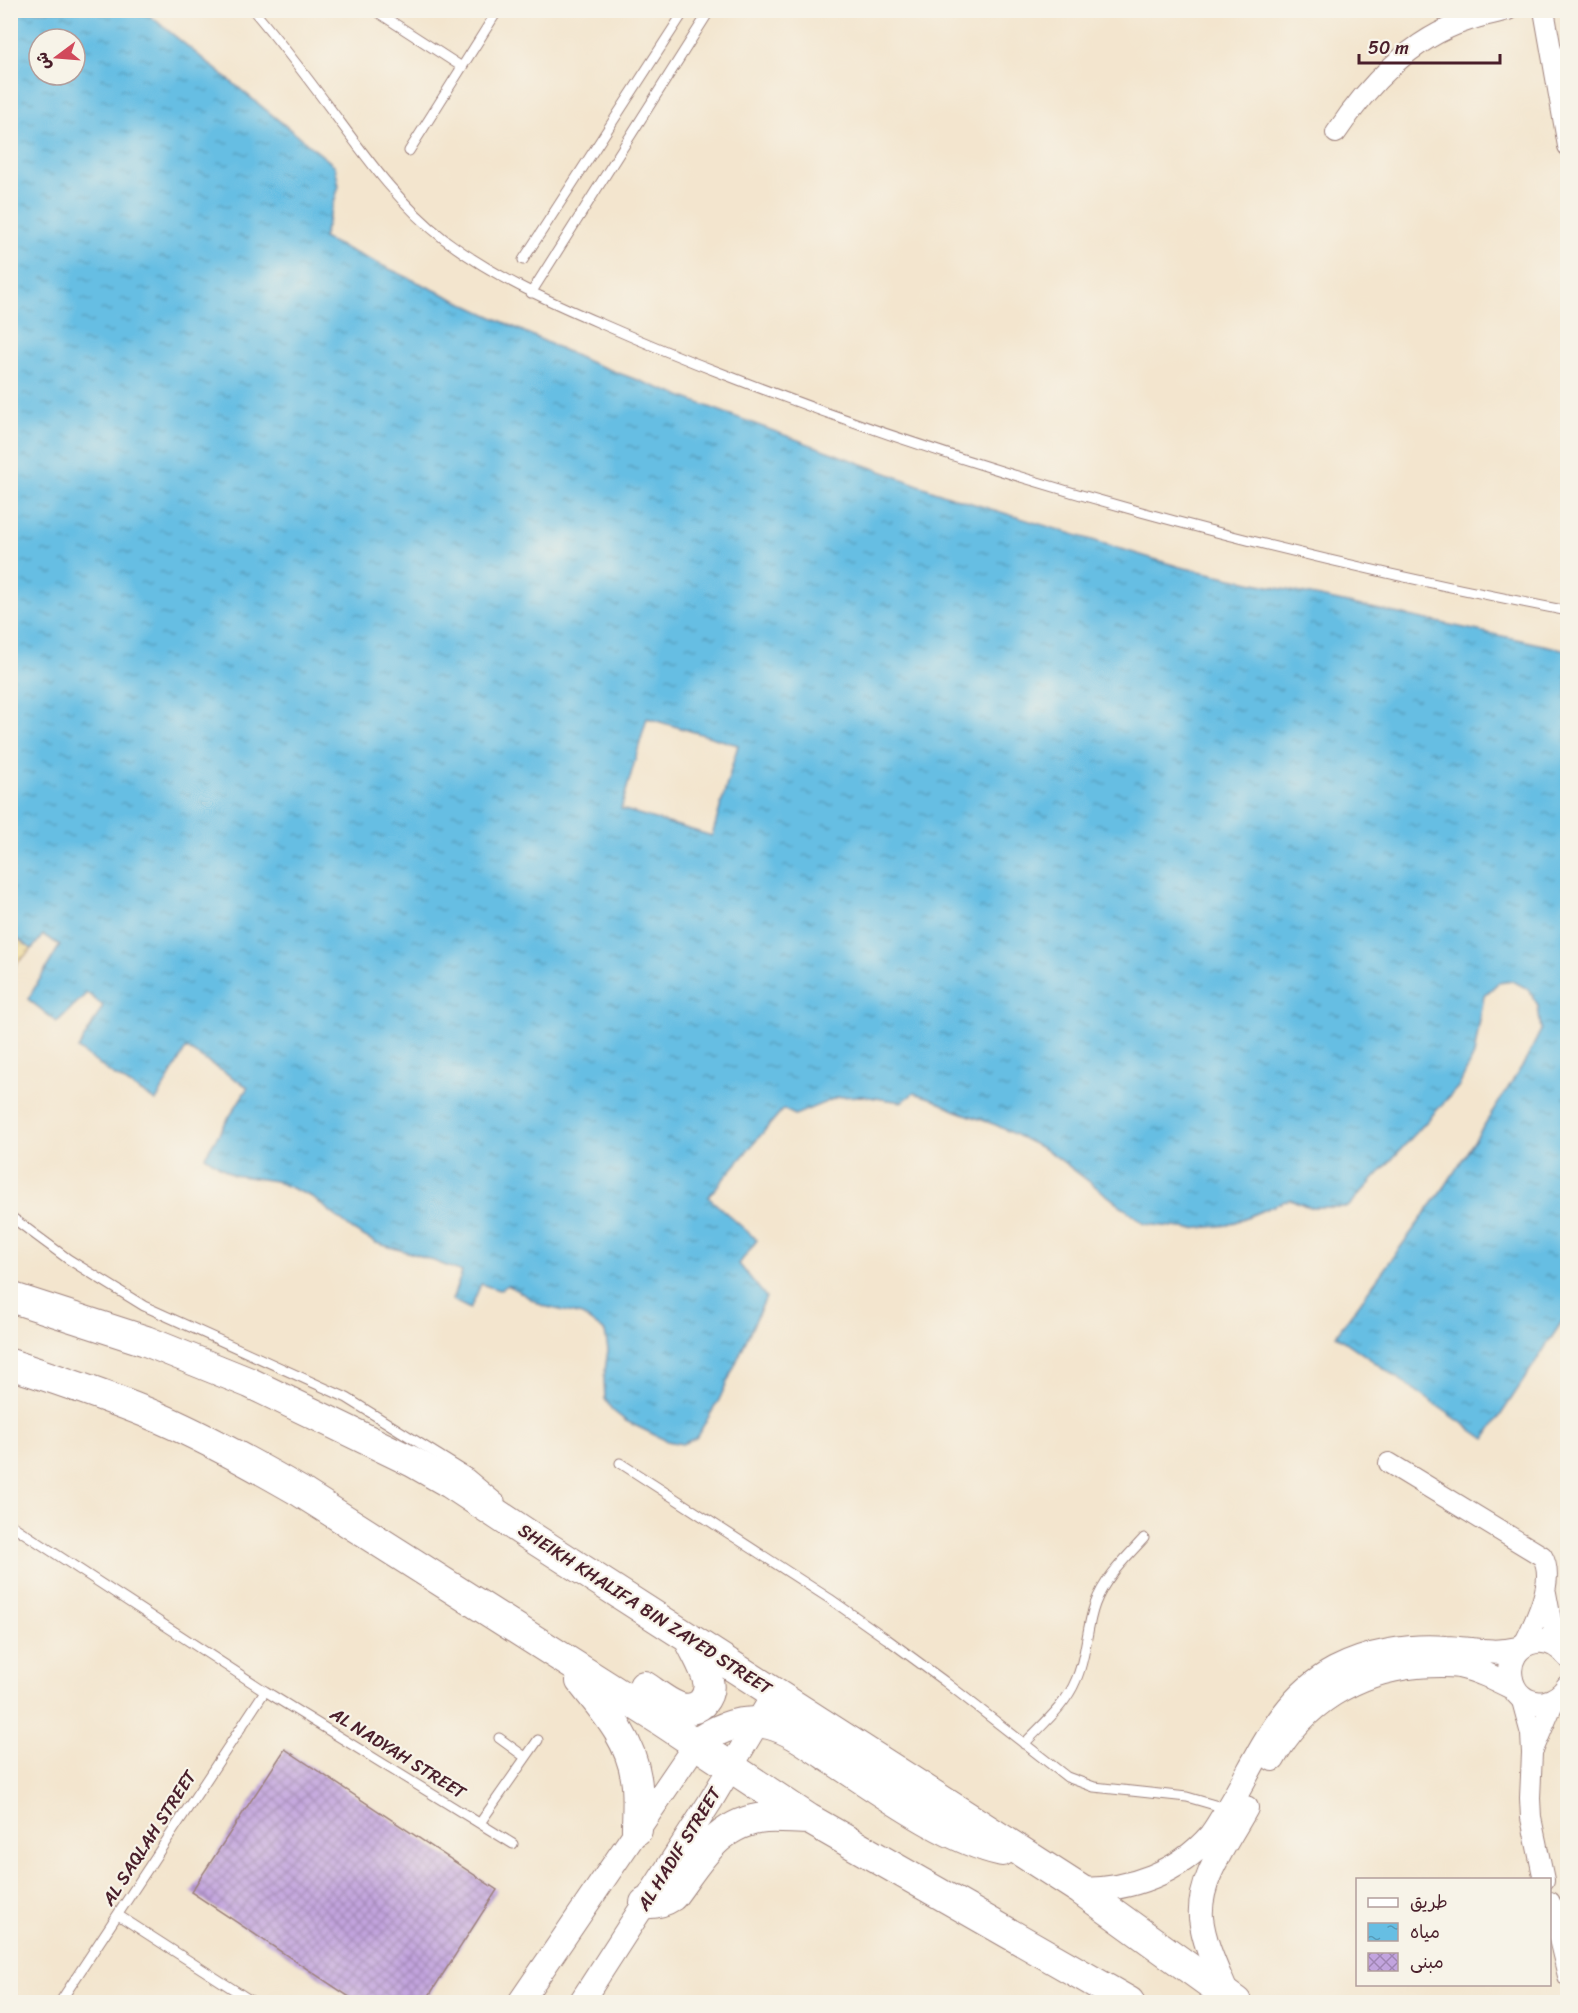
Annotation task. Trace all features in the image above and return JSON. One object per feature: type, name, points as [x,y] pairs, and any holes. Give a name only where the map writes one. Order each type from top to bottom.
[{"type":"main road","name":"SHEIKH KHALIFA BIN ZAYED STREET","points":[[10,1296],[146,1341],[260,1388],[413,1462],[1081,1890],[1232,2000]]},
{"type":"main road","points":[[10,1364],[114,1399],[210,1442],[301,1492],[731,1766],[809,1819],[1130,2002]]},
{"type":"main road","points":[[434,1577],[469,1582],[504,1598],[671,1704],[689,1709],[698,1706],[705,1699],[708,1690],[708,1681],[689,1638]]},
{"type":"main road","points":[[561,1658],[623,1736],[637,1779],[637,1830]]},
{"type":"main road","points":[[696,1744],[709,1734],[724,1727],[758,1722],[771,1724],[800,1738],[952,1833],[986,1848],[1027,1855]]},
{"type":"main road","points":[[645,1903],[664,1902],[672,1896],[710,1844],[735,1826],[750,1820],[766,1818],[809,1819]]},
{"type":"street","points":[[1336,133],[1353,107],[1391,69],[1431,37],[1466,21],[1508,10]]},
{"type":"street","points":[[1544,10],[1568,146]]},
{"type":"street","points":[[1389,1463],[1537,1552],[1546,1561],[1546,1588],[1551,1620],[1566,1654]]},
{"type":"street","points":[[1544,1878],[1531,1818],[1531,1734],[1510,1678],[1509,1668],[1512,1658],[1521,1648],[1536,1617],[1546,1588]]},
{"type":"street","points":[[1081,1890],[1121,1887],[1140,1882],[1168,1869],[1203,1843],[1227,1809],[1278,1720],[1304,1691],[1335,1669],[1380,1653],[1403,1649],[1445,1647],[1493,1653],[1521,1648],[1534,1641],[1544,1641],[1553,1643],[1566,1654]]},
{"type":"street","points":[[1232,2000],[1204,1932],[1201,1918],[1203,1893],[1214,1866],[1278,1749],[1305,1715],[1322,1701],[1360,1679],[1402,1668],[1456,1666],[1484,1674],[1533,1703],[1562,1695]]},
{"type":"street","name":"AL HADIF STREET","points":[[581,2002],[775,1693]]},
{"type":"street","points":[[1532,1754],[1562,1695]]},
{"type":"street","points":[[520,2002],[696,1744]]},
{"type":"street","points":[[1551,1906],[1568,1976]]},
{"type":"lane","points":[[253,10],[393,192],[441,237],[468,257],[531,293],[699,365],[792,401],[991,469],[1166,520],[1278,549],[1402,578],[1568,612]]},
{"type":"lane","points":[[374,10],[462,67]]},
{"type":"lane","points":[[409,152],[498,10]]},
{"type":"lane","points":[[523,260],[685,10]]},
{"type":"lane","points":[[531,293],[710,10]]},
{"type":"lane","points":[[11,1217],[68,1259],[144,1305],[347,1398],[468,1474],[503,1503]]},
{"type":"lane","points":[[620,1463],[878,1632],[944,1681],[1054,1769],[1080,1783],[1094,1787],[1187,1797],[1227,1809]]},
{"type":"lane","points":[[511,1512],[533,1538]]},
{"type":"lane","name":"AL NADYAH STREET","points":[[10,1524],[265,1691],[513,1844]]},
{"type":"lane","points":[[1024,1744],[1070,1693],[1080,1668],[1091,1617],[1100,1592],[1114,1571],[1144,1538]]},
{"type":"lane","name":"AL SAQLAH STREET","points":[[60,2002],[265,1691]]},
{"type":"lane","points":[[499,1738],[525,1757]]},
{"type":"lane","points":[[480,1823],[538,1740]]},
{"type":"lane","points":[[118,1915],[253,2002]]},
{"type":"sand","points":[[11,934],[32,949],[13,967],[11,965]]},
{"type":"water","points":[[10,11],[144,11],[335,166],[339,186],[323,238],[589,362],[945,495],[1180,567],[1567,650],[1567,1314],[1485,1439],[1336,1335],[1446,1185],[1526,1060],[1541,1030],[1538,1005],[1528,989],[1513,981],[1498,983],[1484,996],[1474,1055],[1459,1086],[1348,1207],[1309,1207],[1290,1199],[1228,1225],[1191,1229],[1145,1224],[1050,1152],[996,1125],[954,1110],[930,1098],[914,1093],[902,1102],[862,1096],[838,1097],[795,1115],[783,1109],[708,1197],[757,1240],[739,1264],[766,1297],[719,1400],[696,1438],[682,1444],[667,1441],[626,1421],[612,1410],[605,1399],[604,1377],[608,1350],[605,1332],[582,1315],[543,1306],[508,1285],[499,1290],[481,1284],[470,1309],[452,1300],[462,1272],[421,1256],[376,1243],[353,1230],[312,1197],[275,1181],[233,1175],[205,1156],[248,1087],[186,1048],[156,1101],[112,1074],[78,1049],[103,1006],[87,993],[57,1022],[28,999],[60,945],[43,935],[32,949],[11,934]],"holes":[[[647,718],[738,745],[712,836],[621,809]]]},
{"type":"building","points":[[285,1749],[497,1890],[425,2002],[357,2002],[191,1892]]}]
